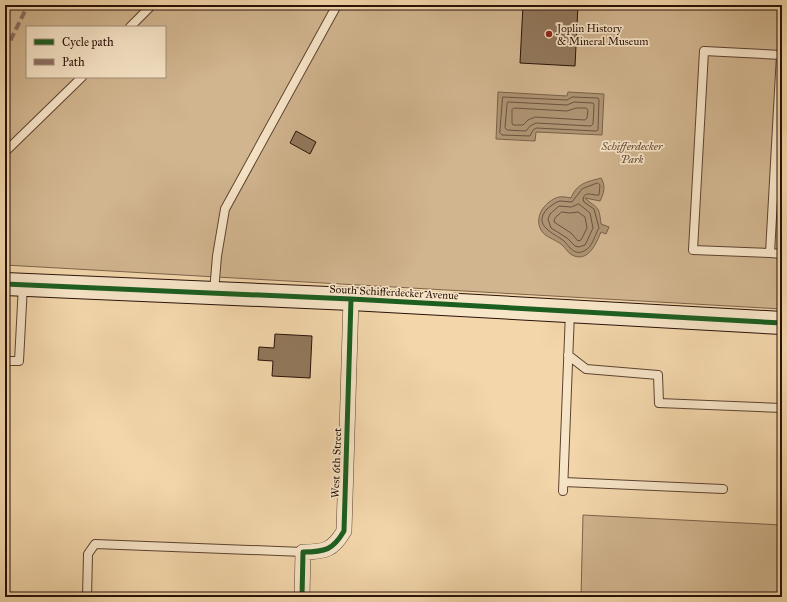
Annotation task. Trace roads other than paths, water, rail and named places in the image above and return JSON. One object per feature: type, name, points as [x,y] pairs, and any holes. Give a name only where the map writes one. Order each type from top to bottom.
[{"type":"main road","name":"South Schifferdecker Avenue","points":[[14,284],[352,299],[782,323]]},
{"type":"street","name":"West 6th Street","points":[[303,552],[326,550],[337,543],[344,531],[352,299]]},
{"type":"street","points":[[302,597],[303,552]]},
{"type":"lane","points":[[131,26],[152,5]]},
{"type":"lane","points":[[214,292],[217,256],[226,209],[337,5]]},
{"type":"lane","points":[[770,253],[781,95],[781,55],[704,51],[693,250],[782,254]]},
{"type":"lane","points":[[5,152],[81,78]]},
{"type":"lane","points":[[5,361],[19,361],[14,284]]},
{"type":"lane","points":[[563,491],[570,311]]},
{"type":"lane","points":[[568,355],[586,369],[658,376],[659,403],[782,408]]},
{"type":"lane","points":[[564,482],[723,489]]},
{"type":"lane","points":[[87,597],[88,554],[95,544],[303,552]]},
{"type":"water","points":[[498,92],[567,96],[568,92],[604,94],[602,135],[536,132],[535,141],[496,139]]},
{"type":"water","points":[[601,178],[604,184],[604,190],[600,201],[585,198],[597,208],[601,224],[609,227],[606,234],[601,232],[591,251],[583,256],[578,257],[572,255],[561,244],[547,236],[541,230],[539,220],[541,211],[552,200],[559,197],[571,198],[579,186]]},
{"type":"place","name":"Joplin History & Mineral Museum","points":[[549,34]]},
{"type":"park label","name":"Schifferdecker Park","points":[[632,152]]}]
